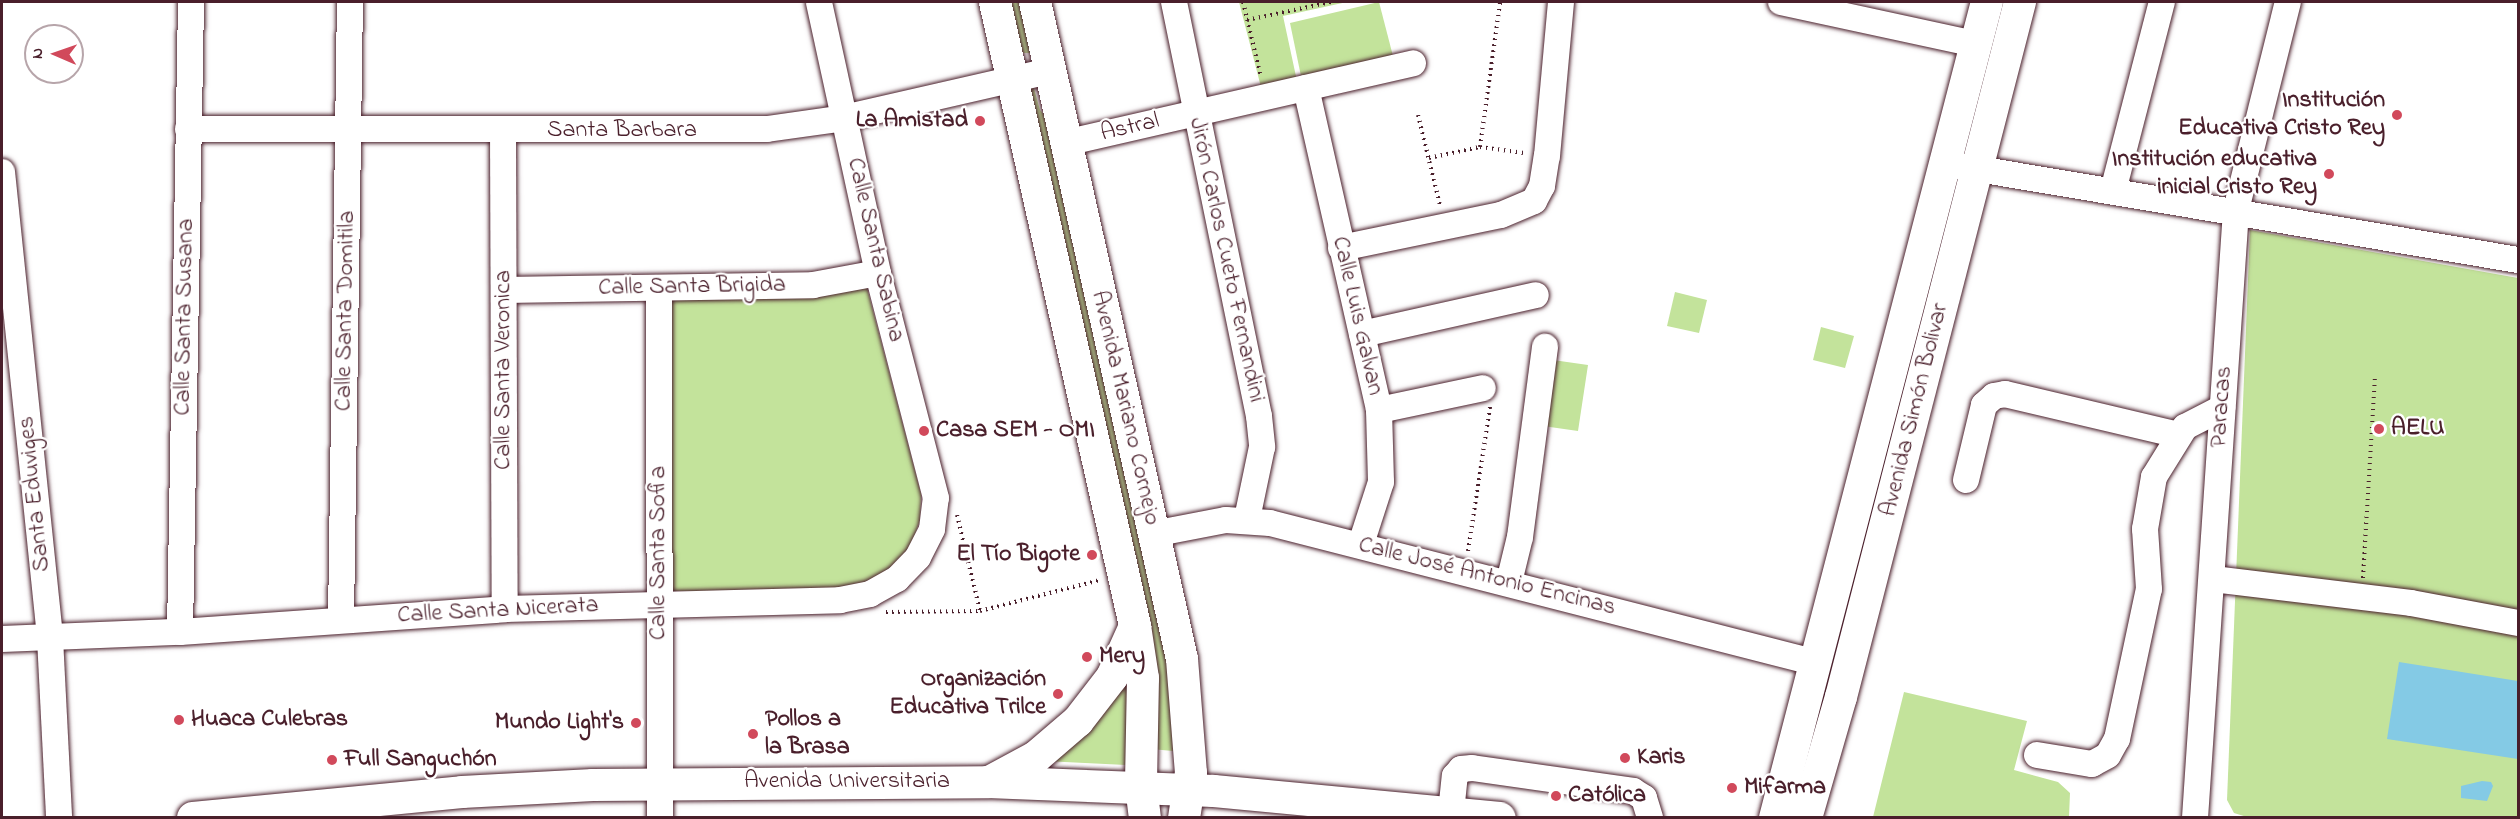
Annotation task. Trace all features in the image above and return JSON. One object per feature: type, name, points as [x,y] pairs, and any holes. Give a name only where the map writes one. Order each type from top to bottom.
[{"type":"main road","name":"Avenida Mariano Cornejo","points":[[995,2],[1135,626],[1143,678],[1141,786],[1145,818]]},
{"type":"main road","name":"Avenida Mariano Cornejo","points":[[1035,2],[1182,659],[1187,803]]},
{"type":"main road","name":"Avenida Simón Bolivar","points":[[1806,818],[1841,697],[1917,403],[1961,166],[1975,44],[1987,2]]},
{"type":"main road","name":"Avenida Simón Bolivar","points":[[1774,818],[1887,396],[1961,166],[2020,2]]},
{"type":"main road","points":[[1887,396],[1917,403]]},
{"type":"main road","points":[[1829,618],[1860,625]]},
{"type":"main road","points":[[988,782],[1036,757],[1078,722],[1112,677],[1135,626]]},
{"type":"main road","points":[[1827,818],[1829,768],[1841,697]]},
{"type":"main road","name":"Avenida Universitaria","points":[[193,818],[462,792],[660,783],[988,782],[1141,786],[1187,803],[1451,812],[1500,818]]},
{"type":"street","name":"Calle Santa Susana","points":[[180,632],[190,2]]},
{"type":"street","name":"Calle Santa Domitila","points":[[341,620],[350,2]]},
{"type":"street","name":"Calle Santa Sabina","points":[[819,2],[878,273],[936,498]]},
{"type":"street","name":"Jirón Carlos Cueto Fernandini","points":[[1174,2],[1259,416],[1262,447],[1247,519]]},
{"type":"street","points":[[1341,248],[1518,211],[1534,201],[1542,186],[1547,156],[1561,2]]},
{"type":"street","points":[[1780,2],[1865,10],[1975,44]]},
{"type":"street","points":[[2113,191],[2162,2]]},
{"type":"street","name":"Paracas","points":[[2194,818],[2213,579],[2236,210],[2288,2]]},
{"type":"street","name":"Astral","points":[[1065,143],[1413,63]]},
{"type":"street","name":"Santa Barbara","points":[[188,129],[348,128],[503,131],[767,129],[844,118],[1049,70]]},
{"type":"street","name":"Calle Luis Galvan","points":[[1306,88],[1379,410],[1381,482],[1361,544]]},
{"type":"street","name":"Calle Santa Veronica","points":[[503,131],[505,609]]},
{"type":"street","points":[[1961,166],[2236,210],[2518,260]]},
{"type":"street","name":"Santa Eduviges","points":[[2,172],[50,638],[59,818]]},
{"type":"street","name":"Calle Santa Brigida","points":[[504,290],[813,285],[878,273]]},
{"type":"street","name":"Calle Santa Sofia","points":[[659,289],[660,818]]},
{"type":"street","points":[[1362,334],[1536,294]]},
{"type":"street","points":[[1509,582],[1520,537],[1545,347]]},
{"type":"street","points":[[1379,410],[1483,388]]},
{"type":"street","points":[[1966,480],[1984,405],[1994,396],[2005,394],[2178,435]]},
{"type":"street","points":[[2037,755],[2092,764],[2108,755],[2117,739],[2149,589],[2145,529],[2154,477],[2185,427],[2222,408]]},
{"type":"street","name":"Calle Santa Nicerata","points":[[2,639],[180,632],[505,609],[840,600],[870,594],[897,579],[918,556],[932,529],[936,498]]},
{"type":"street","name":"Calle José Antonio Encinas","points":[[1153,534],[1247,519],[1465,570],[1817,663]]},
{"type":"street","points":[[2213,579],[2362,596],[2518,623]]},
{"type":"street","points":[[1451,812],[1455,776],[1461,769],[1472,768],[1633,791],[1644,798],[1650,818]]},
{"type":"path","points":[[1244,2],[1266,97]]},
{"type":"path","points":[[1247,20],[1332,2]]},
{"type":"path","points":[[1480,147],[1500,2]]},
{"type":"path","points":[[1418,115],[1445,227]]},
{"type":"path","points":[[1429,158],[1480,147],[1547,156]]},
{"type":"path","points":[[2362,596],[2375,375]]},
{"type":"path","points":[[1465,570],[1490,410],[1490,397],[1483,388]]},
{"type":"path","points":[[936,498],[952,494],[980,611]]},
{"type":"path","points":[[876,612],[980,611],[1123,574]]},
{"type":"green space","points":[[1003,2],[1025,2],[1035,53],[1023,53]]},
{"type":"green space","points":[[1239,2],[1347,2],[1283,16],[1297,81],[1262,91]]},
{"type":"green space","points":[[1379,2],[1394,60],[1302,81],[1290,23]]},
{"type":"green space","points":[[1025,84],[1033,85],[1040,110],[1051,122],[1171,656],[1173,751],[1151,749]]},
{"type":"green space","name":"AELU","points":[[2250,230],[2518,278],[2518,817],[2247,817],[2234,813],[2227,800]]},
{"type":"green space","points":[[867,288],[921,494],[920,520],[908,554],[880,578],[850,591],[669,591],[671,298]]},
{"type":"green space","points":[[1675,292],[1707,300],[1699,333],[1667,326]]},
{"type":"green space","points":[[1821,327],[1854,336],[1845,368],[1813,360]]},
{"type":"green space","points":[[1539,358],[1588,365],[1578,431],[1529,424]]},
{"type":"green space","points":[[1129,659],[1126,765],[1044,761]]},
{"type":"green space","points":[[1904,692],[2027,721],[2014,770],[2058,782],[2070,793],[2069,817],[1873,817]]},
{"type":"water","points":[[2399,662],[2518,681],[2518,759],[2387,739]]},
{"type":"water","points":[[2482,781],[2491,782],[2493,786],[2487,801],[2461,798],[2461,786]]},
{"type":"place","name":"Institución Educativa Cristo Rey","points":[[2397,115]]},
{"type":"place","name":"La Amistad","points":[[980,121]]},
{"type":"place","name":"Institución educativa inicial Cristo Rey","points":[[2329,174]]},
{"type":"place","name":"AELU","points":[[2379,429]]},
{"type":"place","name":"Casa SEM - OMI","points":[[924,431]]},
{"type":"place","name":"El Tío Bigote","points":[[1092,555]]},
{"type":"place","name":"Mery","points":[[1087,657]]},
{"type":"place","name":"Organización Educativa Trilce","points":[[1058,694]]},
{"type":"place","name":"Huaca Culebras","points":[[179,720]]},
{"type":"place","name":"Mundo Light's","points":[[636,723]]},
{"type":"place","name":"Pollos a la Brasa","points":[[753,734]]},
{"type":"place","name":"Karis","points":[[1625,758]]},
{"type":"place","name":"Full Sanguchón","points":[[332,760]]},
{"type":"place","name":"Mifarma","points":[[1732,788]]},
{"type":"place","name":"Católica","points":[[1556,796]]}]
